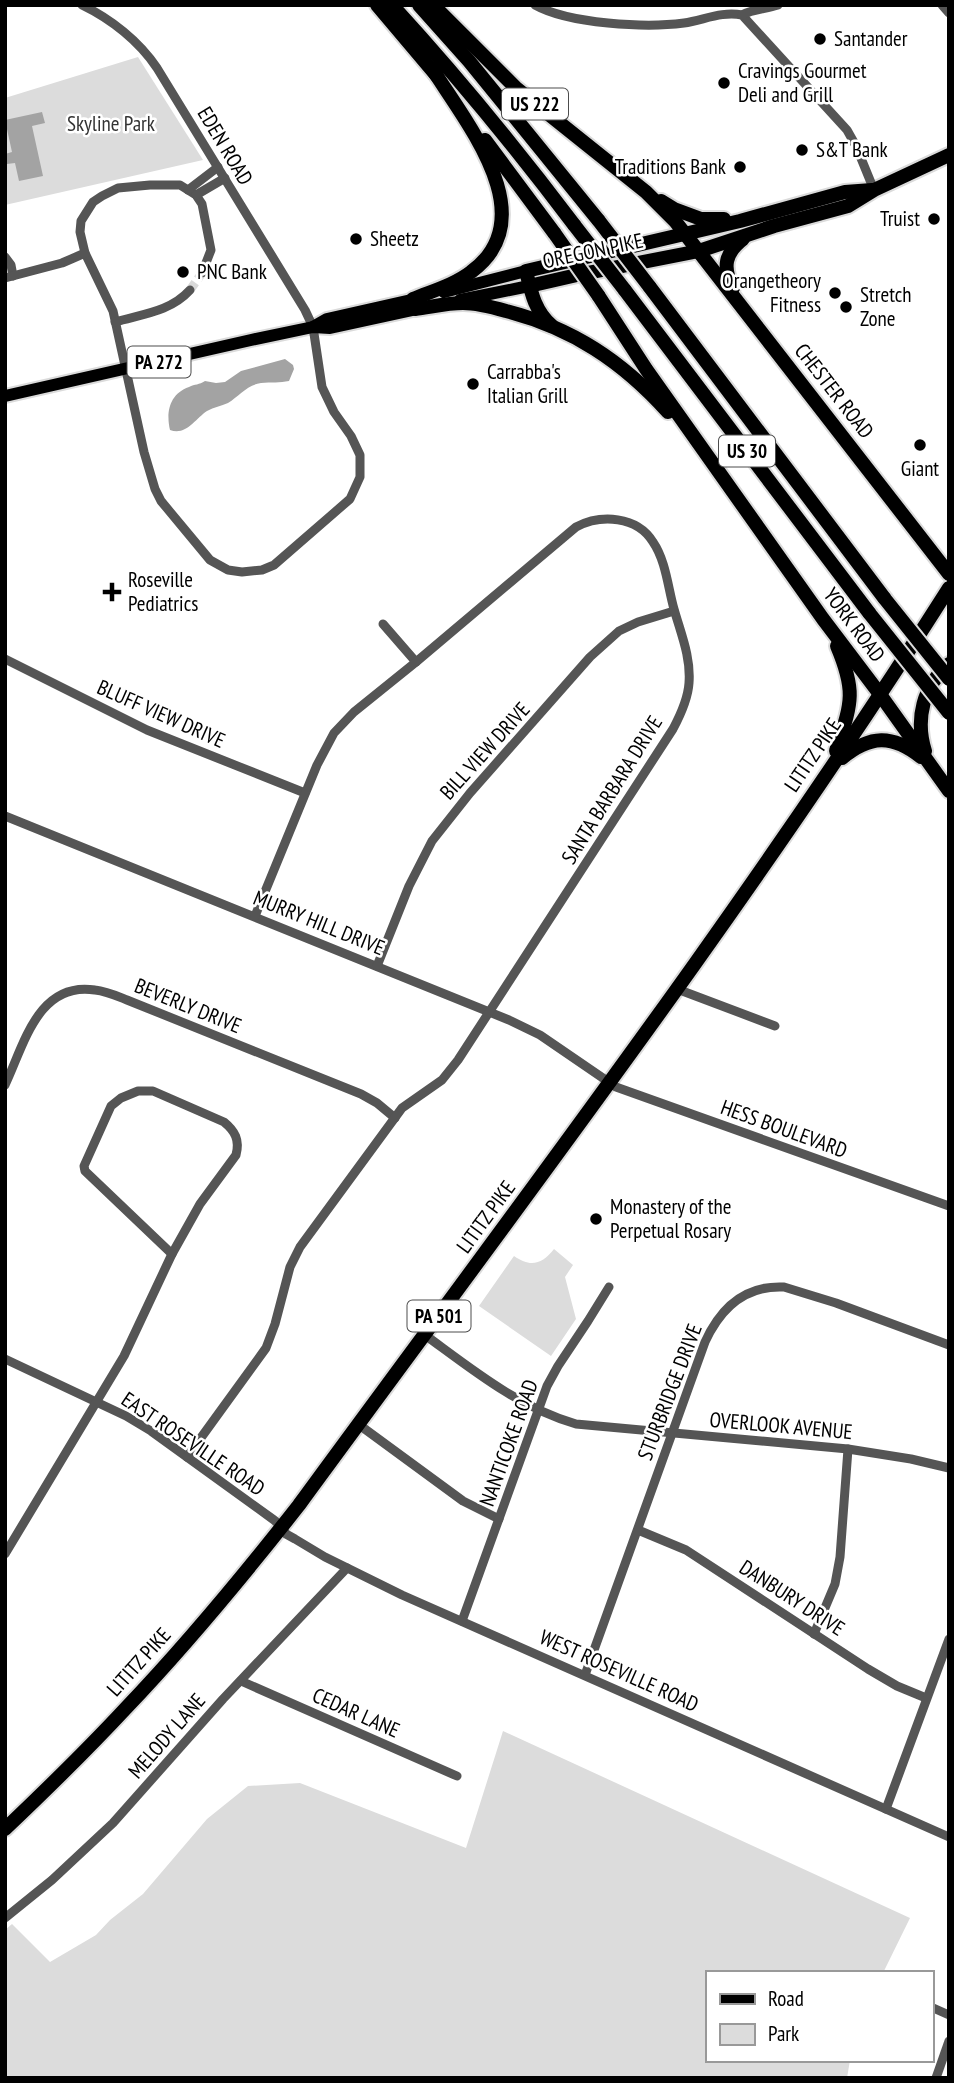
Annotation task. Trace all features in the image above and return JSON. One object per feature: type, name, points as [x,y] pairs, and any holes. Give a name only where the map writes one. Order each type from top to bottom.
[{"type":"highway","name":"US 222","points":[[377,5],[433,70],[555,234],[727,483]]},
{"type":"highway","name":"US 30","points":[[392,5],[520,154],[870,614],[949,713]]},
{"type":"highway","name":"US 30","points":[[419,5],[478,71],[598,221],[949,679]]},
{"type":"highway","name":"US 222","points":[[433,5],[516,88],[646,192],[674,209],[701,219],[740,221]]},
{"type":"highway","points":[[414,304],[472,271],[492,249],[502,227],[501,198],[487,159],[433,70]]},
{"type":"highway","name":"OREGON PIKE","points":[[527,279],[577,275],[699,251],[750,233],[848,206],[873,190],[949,155]]},
{"type":"highway","name":"OREGON PIKE","points":[[527,279],[686,233],[845,192],[873,190]]},
{"type":"highway","name":"CHESTER ROAD","points":[[646,192],[686,233],[949,574]]},
{"type":"highway","points":[[750,233],[731,248],[727,263],[730,282],[754,322]]},
{"type":"highway","points":[[527,279],[542,317],[552,326]]},
{"type":"highway","points":[[414,304],[463,303],[492,307],[552,326],[595,348],[633,377],[665,409],[727,483]]},
{"type":"highway","name":"YORK ROAD","points":[[727,483],[949,791]]},
{"type":"highway","name":"LITITZ PIKE","points":[[5,1829],[128,1707],[282,1527],[724,924],[949,588]]},
{"type":"highway","points":[[823,619],[844,664],[851,697],[830,769]]},
{"type":"highway","points":[[934,771],[921,740],[920,717],[929,688],[949,664]]},
{"type":"highway","points":[[830,769],[855,748],[868,742],[883,740],[893,741],[913,751],[934,771]]},
{"type":"main road","name":"OREGON PIKE","points":[[5,396],[313,327],[327,319],[414,304],[527,279]]},
{"type":"street","name":"EDEN ROAD","points":[[82,5],[119,29],[152,60],[313,327]]},
{"type":"street","points":[[535,5],[560,15],[643,25],[703,20],[723,13],[742,15],[750,10],[778,5]]},
{"type":"street","points":[[943,5],[949,13]]},
{"type":"street","points":[[742,15],[847,130],[873,190]]},
{"type":"street","points":[[192,192],[218,167]]},
{"type":"street","points":[[192,192],[225,178]]},
{"type":"street","points":[[202,273],[211,250],[202,204],[192,192],[180,185],[118,188],[93,202],[81,221],[80,232],[85,253],[113,311],[144,452],[155,489],[161,501],[210,560],[228,570],[262,570],[283,558],[344,506],[356,489],[361,468],[357,445],[334,412],[323,387],[313,327]]},
{"type":"street","points":[[5,257],[11,265],[9,277],[62,264],[85,253]]},
{"type":"street","points":[[115,322],[169,307],[190,290]]},
{"type":"street","name":"SANTA BARBARA DRIVE","points":[[187,1457],[254,1367],[270,1339],[284,1283],[300,1247],[406,1104],[446,1076],[648,770],[681,713],[689,687],[688,663],[661,560],[648,536],[623,521],[606,518],[582,524],[354,712],[334,733],[317,765],[255,916]]},
{"type":"street","name":"BILL VIEW DRIVE","points":[[377,966],[422,859],[452,814],[590,657],[615,633],[638,622],[674,611]]},
{"type":"street","points":[[383,624],[416,662]]},
{"type":"street","name":"BLUFF VIEW DRIVE","points":[[5,659],[147,730],[305,793]]},
{"type":"street","name":"MURRY HILL DRIVE","points":[[5,816],[489,1011],[540,1035],[609,1082]]},
{"type":"street","points":[[677,989],[775,1026]]},
{"type":"street","name":"BEVERLY DRIVE","points":[[5,1085],[27,1035],[48,1003],[63,993],[96,990],[361,1094],[395,1118]]},
{"type":"street","name":"HESS BOULEVARD","points":[[609,1082],[616,1087],[949,1206]]},
{"type":"street","points":[[5,1554],[98,1402],[139,1328],[172,1254],[200,1204],[236,1154],[236,1136],[233,1129],[224,1122],[153,1091],[138,1091],[121,1098],[111,1106],[84,1166],[85,1171],[172,1254]]},
{"type":"street","name":"NANTICOKE ROAD","points":[[462,1621],[538,1410],[558,1366],[609,1287]]},
{"type":"street","name":"STURBRIDGE DRIVE","points":[[585,1675],[711,1330],[731,1304],[755,1291],[775,1287],[800,1291],[949,1345]]},
{"type":"street","name":"OVERLOOK AVENUE","points":[[425,1335],[489,1382],[538,1410],[576,1424],[848,1449],[949,1468]]},
{"type":"street","name":"EAST ROSEVILLE ROAD","points":[[5,1359],[98,1402],[151,1431],[282,1527]]},
{"type":"street","points":[[358,1424],[463,1501],[499,1519]]},
{"type":"street","points":[[814,1634],[835,1584],[840,1557],[848,1449]]},
{"type":"street","name":"WEST ROSEVILLE ROAD","points":[[282,1527],[286,1534],[347,1568],[949,1837]]},
{"type":"street","name":"DANBURY DRIVE","points":[[638,1530],[686,1550],[887,1681],[926,1698]]},
{"type":"street","name":"MELODY LANE","points":[[5,1918],[52,1880],[113,1824],[347,1568]]},
{"type":"street","points":[[886,1809],[949,1639]]},
{"type":"street","name":"CEDAR LANE","points":[[241,1681],[457,1776]]},
{"type":"street","points":[[933,2008],[949,2015]]},
{"type":"street","points":[[936,2078],[949,2040]]},
{"type":"green space","name":"Skyline Park","points":[[138,57],[203,160],[5,205],[5,98]]},
{"type":"green space","points":[[554,1249],[573,1265],[565,1277],[576,1319],[551,1356],[479,1306],[514,1256],[536,1263]]},
{"type":"green space","points":[[503,1731],[910,1918],[884,1971],[706,1971],[706,2062],[850,2062],[847,2078],[5,2078],[5,1930],[12,1924],[50,1962],[96,1935],[110,1920],[143,1894],[207,1819],[248,1786],[300,1783],[466,1848]]},
{"type":"shaded area","points":[[42,112],[45,123],[32,126],[43,176],[19,181],[15,163],[7,164],[5,154],[12,152],[5,120]]},
{"type":"shaded area","points":[[285,359],[294,369],[289,381],[251,386],[228,403],[207,411],[186,429],[170,430],[170,405],[182,390],[205,381],[225,382],[241,371]]},
{"type":"tunnel","points":[[190,290],[202,273]]},
{"type":"place","name":"Santander","points":[[820,39]]},
{"type":"place","name":"Cravings Gourmet Deli and Grill","points":[[724,83]]},
{"type":"place","name":"S&T Bank","points":[[802,150]]},
{"type":"place","name":"Traditions Bank","points":[[740,167]]},
{"type":"place","name":"Truist","points":[[934,219]]},
{"type":"place","name":"Sheetz","points":[[356,239]]},
{"type":"place","name":"PNC Bank","points":[[183,272]]},
{"type":"place","name":"Orangetheory Fitness","points":[[835,293]]},
{"type":"place","name":"Stretch Zone","points":[[846,307]]},
{"type":"place","name":"Carrabba's Italian Grill","points":[[473,384]]},
{"type":"place","name":"Giant","points":[[920,445]]},
{"type":"place","name":"Roseville Pediatrics","points":[[112,592]]},
{"type":"place","name":"Monastery of the Perpetual Rosary","points":[[596,1219]]}]
